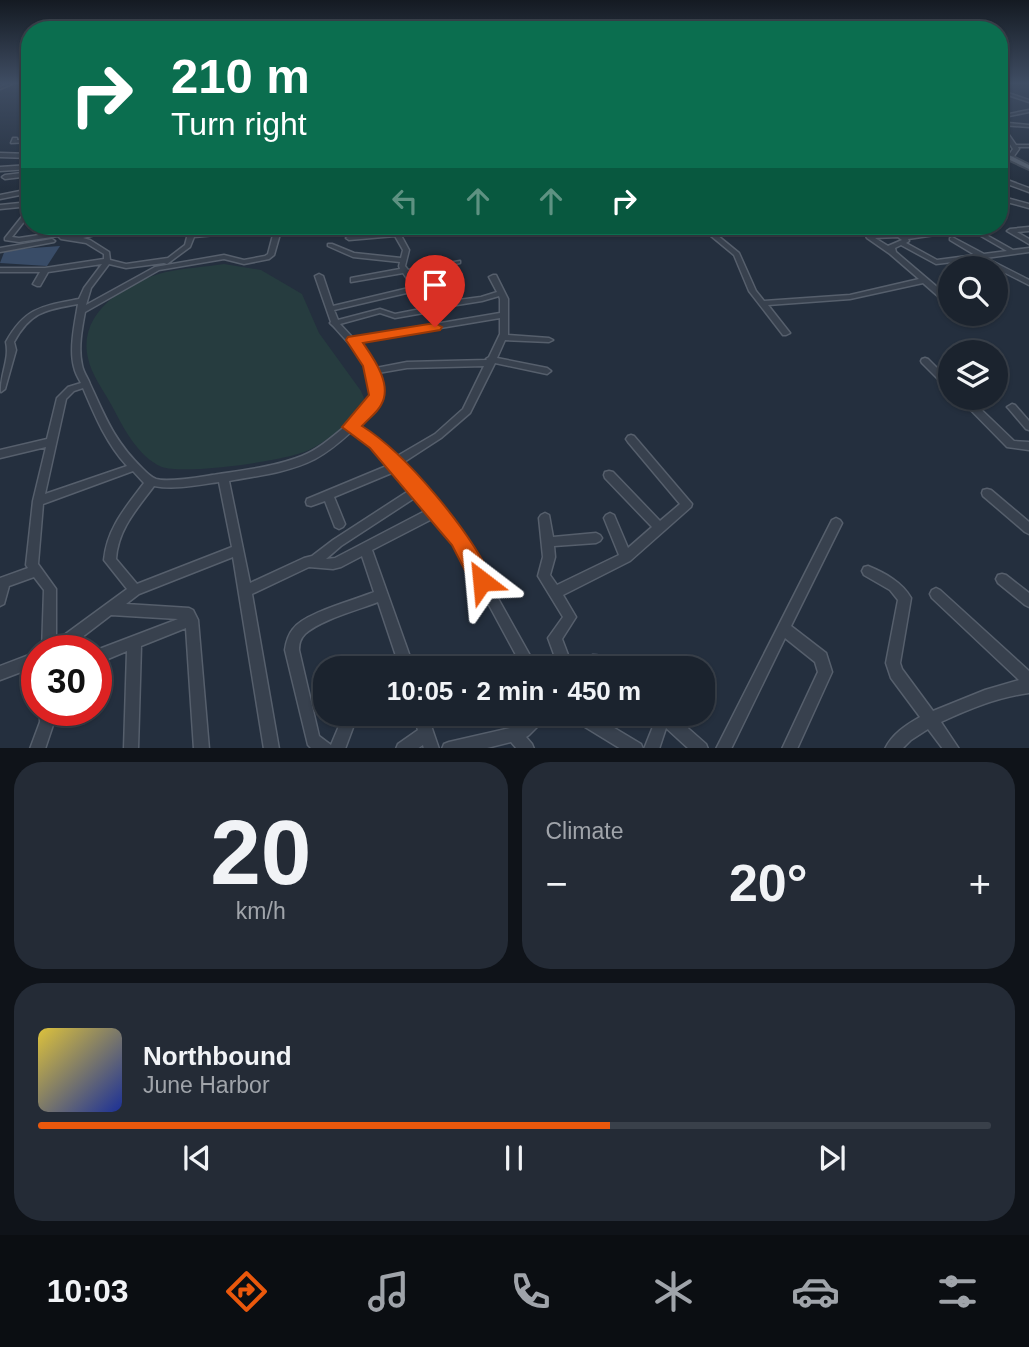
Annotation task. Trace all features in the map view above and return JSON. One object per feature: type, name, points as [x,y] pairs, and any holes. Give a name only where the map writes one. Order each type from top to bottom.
[{"type":"main road","points":[[1008,154],[1029,166]]},
{"type":"main road","points":[[1008,156],[1029,166]]},
{"type":"street","points":[[1008,124],[1028,126]]},
{"type":"street","points":[[1008,136],[1015,146],[1016,151],[1012,155]]},
{"type":"street","points":[[21,138],[13,139],[13,142],[21,142]]},
{"type":"street","points":[[1015,146],[1029,146]]},
{"type":"street","points":[[0,155],[21,155]]},
{"type":"street","points":[[0,169],[21,168]]},
{"type":"street","points":[[5,177],[21,175]]},
{"type":"street","points":[[1008,182],[1027,188]]},
{"type":"street","points":[[1008,195],[1027,188]]},
{"type":"street","points":[[0,197],[21,193]]},
{"type":"street","points":[[1008,200],[1029,206]]},
{"type":"street","points":[[0,207],[21,205]]},
{"type":"street","points":[[21,221],[7,239],[57,235]]},
{"type":"street","points":[[1029,229],[1010,231],[1029,242]]},
{"type":"street","points":[[0,250],[61,235]]},
{"type":"street","points":[[68,235],[93,242],[105,250],[107,261],[87,288],[78,367],[106,434],[125,460],[151,482],[182,484],[306,460],[351,427],[376,399],[373,372],[368,360],[354,340],[334,323],[319,276]]},
{"type":"street","points":[[160,268],[186,249],[191,235]]},
{"type":"street","points":[[2,384],[12,350],[10,342],[29,314],[41,309],[83,306],[143,274],[160,268],[224,257],[244,262],[267,258],[271,255],[277,235]]},
{"type":"street","points":[[349,238],[366,235]]},
{"type":"street","points":[[398,235],[405,250],[402,260],[406,271],[435,308],[438,325]]},
{"type":"street","points":[[713,235],[740,257],[750,286],[786,333]]},
{"type":"street","points":[[869,235],[902,239],[925,235]]},
{"type":"street","points":[[898,235],[929,260]]},
{"type":"street","points":[[984,235],[1029,256]]},
{"type":"street","points":[[869,237],[892,252],[938,291]]},
{"type":"street","points":[[892,252],[891,247],[902,239]]},
{"type":"street","points":[[952,239],[1029,283]]},
{"type":"street","points":[[330,245],[353,255],[402,260]]},
{"type":"street","points":[[902,261],[936,262],[1029,250]]},
{"type":"street","points":[[0,270],[45,270],[107,261],[126,266],[171,260]]},
{"type":"street","points":[[354,281],[458,261]]},
{"type":"street","points":[[37,284],[45,270]]},
{"type":"street","points":[[311,502],[396,464],[438,436],[467,411],[505,328],[502,293],[493,277]]},
{"type":"street","points":[[762,303],[850,297],[925,280]]},
{"type":"street","points":[[330,309],[417,288]]},
{"type":"street","points":[[334,323],[380,311],[391,316],[502,293]]},
{"type":"street","points":[[354,340],[503,314]]},
{"type":"street","points":[[502,337],[549,340]]},
{"type":"street","points":[[373,372],[407,365],[489,361],[547,371]]},
{"type":"street","points":[[925,361],[938,374]]},
{"type":"street","points":[[51,635],[50,589],[32,565],[38,501],[62,398],[71,389],[86,384]]},
{"type":"street","points":[[1012,407],[1029,427]]},
{"type":"street","points":[[976,410],[1011,444],[1029,446]]},
{"type":"street","points":[[351,427],[365,434],[396,464],[459,539],[523,656]]},
{"type":"street","points":[[554,593],[626,557],[687,504],[631,439]]},
{"type":"street","points":[[0,454],[52,442]]},
{"type":"street","points":[[38,501],[134,467]]},
{"type":"street","points":[[608,475],[660,528]]},
{"type":"street","points":[[223,477],[239,550],[272,748]]},
{"type":"street","points":[[135,590],[110,560],[110,544],[115,530],[151,482]]},
{"type":"street","points":[[245,591],[316,560],[337,543],[418,490]]},
{"type":"street","points":[[987,493],[1029,529]]},
{"type":"street","points":[[328,495],[339,524]]},
{"type":"street","points":[[316,560],[330,565],[436,512]]},
{"type":"street","points":[[545,518],[549,562],[544,576],[570,617],[555,638],[562,656]]},
{"type":"street","points":[[610,518],[626,557]]},
{"type":"street","points":[[723,748],[836,523]]},
{"type":"street","points":[[547,542],[596,538]]},
{"type":"street","points":[[365,548],[403,656]]},
{"type":"street","points":[[73,635],[135,590],[239,550]]},
{"type":"street","points":[[0,600],[1,582],[36,571]]},
{"type":"street","points":[[868,571],[894,586],[905,598],[893,663],[902,684],[952,748]]},
{"type":"street","points":[[1002,579],[1029,601]]},
{"type":"street","points":[[936,594],[1029,680]]},
{"type":"street","points":[[325,748],[313,740],[292,650],[293,641],[308,625],[382,596]]},
{"type":"street","points":[[109,609],[189,614],[192,620],[202,748]]},
{"type":"street","points":[[112,651],[192,620]]},
{"type":"street","points":[[784,628],[821,657],[825,672],[789,748]]},
{"type":"street","points":[[131,748],[134,642]]},
{"type":"street","points":[[0,673],[21,665]]},
{"type":"street","points":[[892,748],[908,733],[931,719],[1012,689],[1029,686]]},
{"type":"street","points":[[37,748],[45,726]]},
{"type":"street","points":[[337,748],[346,726]]},
{"type":"street","points":[[449,748],[514,734],[528,726]]},
{"type":"street","points":[[598,726],[636,748]]},
{"type":"street","points":[[651,748],[658,726]]},
{"type":"street","points":[[675,726],[701,748]]},
{"type":"street","points":[[514,734],[527,748]]},
{"type":"street","points":[[403,748],[429,741]]},
{"type":"green space","points":[[224,264],[261,270],[302,294],[319,333],[361,391],[366,403],[332,435],[317,446],[297,454],[213,468],[162,467],[146,456],[132,441],[95,376],[88,358],[90,326],[109,301],[151,276],[180,269]]},
{"type":"water","points":[[60,246],[47,266],[0,263],[5,250]]},
{"type":"route","points":[[435,327],[354,340],[371,366],[377,395],[374,403],[351,427],[376,443],[397,466],[459,539],[482,581]]}]
